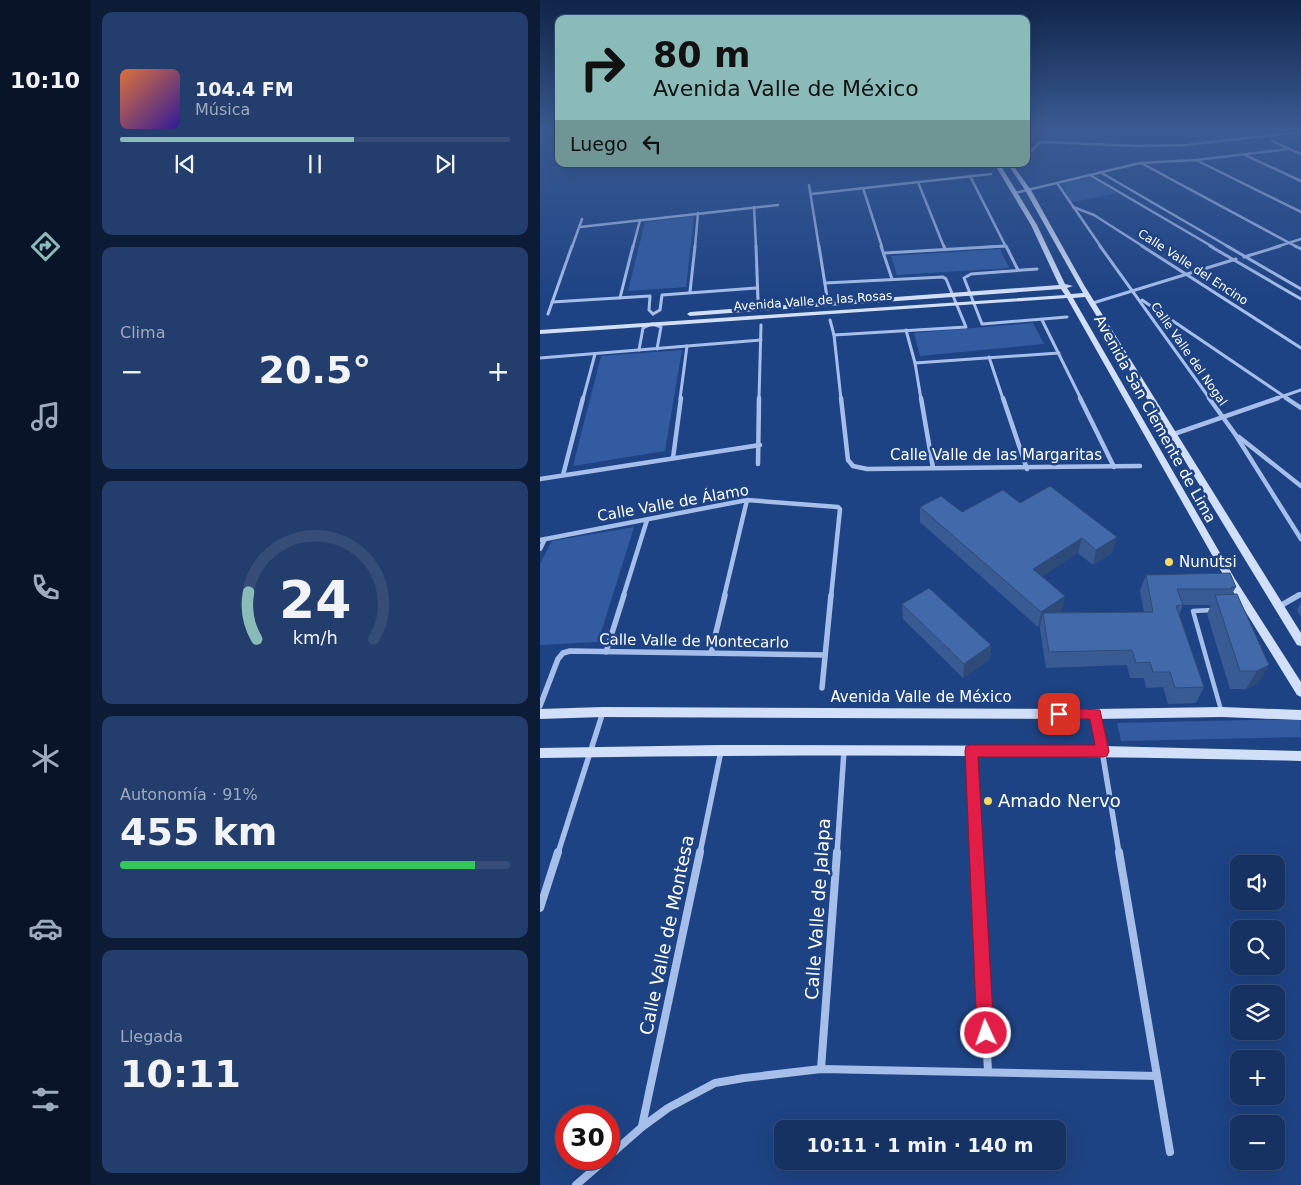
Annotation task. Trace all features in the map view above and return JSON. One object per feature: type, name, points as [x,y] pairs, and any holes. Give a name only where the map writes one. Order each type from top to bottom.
[{"type":"street","points":[[810,184],[827,297]]},
{"type":"street","points":[[811,194],[897,184]]},
{"type":"street","points":[[919,184],[946,249]]},
{"type":"street","points":[[974,184],[1018,270]]},
{"type":"street","name":"Avenida San Clemente de Lima","points":[[1010,184],[1034,225],[1063,286],[1247,608],[1301,692]]},
{"type":"street","name":"Avenida San Clemente de Lima","points":[[1024,184],[1087,295],[1301,642]]},
{"type":"street","points":[[1015,193],[1052,184]]},
{"type":"street","name":"Calle Valle del Nogal","points":[[1058,184],[1235,434],[1301,538]]},
{"type":"street","points":[[1106,184],[1301,299]]},
{"type":"street","points":[[1121,184],[1301,289]]},
{"type":"street","points":[[1180,184],[1301,249]]},
{"type":"street","points":[[1245,184],[1301,212]]},
{"type":"street","points":[[863,188],[885,252],[892,279]]},
{"type":"street","points":[[580,226],[778,205]]},
{"type":"street","name":"Calle Valle del Encino","points":[[1072,206],[1094,215],[1301,348]]},
{"type":"street","points":[[754,207],[758,300]]},
{"type":"street","points":[[690,292],[698,213]]},
{"type":"street","points":[[548,314],[582,219]]},
{"type":"street","points":[[620,298],[640,220]]},
{"type":"street","points":[[1093,303],[1301,239]]},
{"type":"street","points":[[885,252],[1005,246]]},
{"type":"street","points":[[1037,269],[966,275],[964,278],[982,324],[1067,317]]},
{"type":"street","points":[[825,283],[942,277],[946,279],[966,326],[834,335],[830,320]]},
{"type":"street","name":"Avenida Valle de las Rosas","points":[[971,298],[1081,285]]},
{"type":"street","points":[[639,350],[643,328],[660,310],[662,295],[756,288]]},
{"type":"street","name":"Avenida Valle de las Rosas","points":[[540,325],[971,298],[1087,295]]},
{"type":"street","points":[[552,302],[650,296],[649,310],[661,327],[658,348]]},
{"type":"street","points":[[1138,297],[1301,408]]},
{"type":"street","name":"Avenida Valle de las Rosas","points":[[540,332],[653,318]]},
{"type":"street","points":[[1042,320],[1114,467]]},
{"type":"street","points":[[758,464],[760,445],[761,325]]},
{"type":"street","points":[[906,330],[915,363],[934,468]]},
{"type":"street","name":"Calle Valle de las Margaritas","points":[[834,335],[848,460],[853,466],[867,469],[1027,469],[1140,466]]},
{"type":"street","points":[[540,358],[761,340]]},
{"type":"street","points":[[673,458],[687,346]]},
{"type":"street","points":[[915,363],[1059,353]]},
{"type":"street","points":[[562,475],[594,354]]},
{"type":"street","points":[[989,357],[1027,469]]},
{"type":"street","points":[[1174,434],[1301,390]]},
{"type":"street","points":[[1235,434],[1301,486]]},
{"type":"street","points":[[540,479],[760,445]]},
{"type":"street","points":[[711,653],[747,500]]},
{"type":"street","name":"Calle Valle de Álamo","points":[[542,539],[747,500],[835,506],[840,509],[825,655]]},
{"type":"street","points":[[606,652],[647,520]]},
{"type":"street","points":[[540,549],[542,539]]},
{"type":"street","points":[[1280,606],[1301,594]]},
{"type":"street","name":"Calle Valle de Montecarlo","points":[[540,706],[558,659],[563,653],[570,651],[825,655]]},
{"type":"street","points":[[822,688],[825,655]]},
{"type":"street","points":[[540,908],[603,712]]},
{"type":"street","name":"Avenida Valle de México","points":[[540,714],[603,712],[1096,714],[1222,712],[1301,716]]},
{"type":"street","points":[[1096,714],[1170,1152]]},
{"type":"street","points":[[540,753],[721,750],[1103,751],[1301,756]]},
{"type":"street","name":"Calle Valle de Montesa","points":[[642,1127],[721,750]]},
{"type":"street","name":"Calle Valle de Jalapa","points":[[821,1069],[844,751]]},
{"type":"street","points":[[971,751],[988,1071]]},
{"type":"street","points":[[620,1146],[668,1108],[716,1082],[821,1069],[1157,1076]]},
{"type":"street","points":[[576,1185],[593,1170]]},
{"type":"lane","points":[[1238,609],[1247,608]]},
{"type":"lane","points":[[1220,610],[1193,612],[1222,712]]},
{"type":"shaded area","points":[[1063,184],[1103,184],[1117,193],[1074,202],[1069,199]]},
{"type":"shaded area","points":[[694,216],[686,287],[628,291],[645,222]]},
{"type":"shaded area","points":[[1000,249],[1009,268],[897,275],[891,256]]},
{"type":"shaded area","points":[[1033,323],[1044,344],[920,356],[914,333]]},
{"type":"shaded area","points":[[682,350],[665,451],[573,466],[601,356]]},
{"type":"shaded area","points":[[634,527],[598,642],[540,645],[540,564],[552,541]]},
{"type":"shaded area","points":[[1300,719],[1301,737],[1121,741],[1117,723]]},
{"type":"building","points":[[1050,486],[1117,537],[1096,550],[1082,538],[1033,569],[1065,596],[1041,612],[920,507],[941,496],[962,512],[1003,490],[1020,503]]},
{"type":"building","points":[[1230,573],[1236,587],[1231,587],[1232,589],[1177,589],[1183,605],[1176,606],[1204,687],[1175,688],[1170,672],[1153,672],[1150,662],[1136,663],[1132,650],[1049,652],[1043,613],[1153,612],[1146,575]]},
{"type":"building","points":[[929,588],[991,645],[964,664],[902,604]]},
{"type":"building","points":[[1237,594],[1269,665],[1257,671],[1240,671],[1215,595]]},
{"type":"place","name":"Nunutsi","points":[[1169,562]]},
{"type":"place","name":"Amado Nervo","points":[[988,801]]},
{"type":"route","points":[[986,1033],[971,751],[1103,751],[1096,714],[1059,714]]}]
